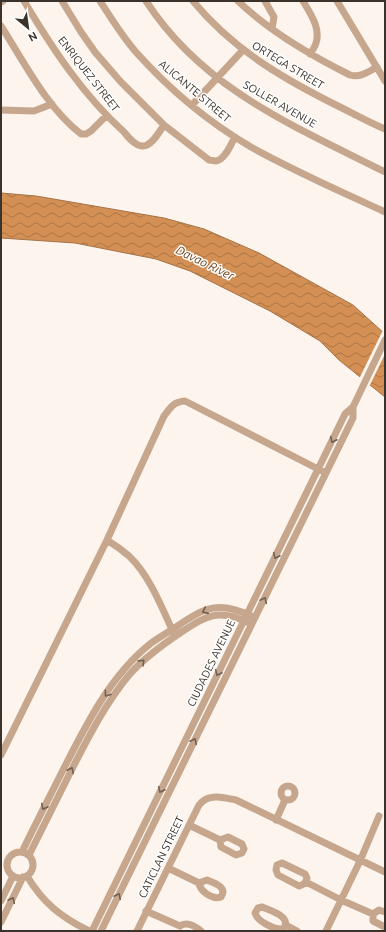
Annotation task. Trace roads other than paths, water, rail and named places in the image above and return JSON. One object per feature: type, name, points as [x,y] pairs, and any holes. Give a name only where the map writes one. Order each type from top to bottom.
[{"type":"street","name":"ENRIQUEZ STREET","points":[[24,1],[62,60],[106,116],[140,146],[149,144],[164,125]]},
{"type":"street","points":[[62,1],[95,52],[120,81],[164,125],[209,160],[216,161],[221,159],[235,137]]},
{"type":"street","name":"ALICANTE STREET","points":[[100,1],[134,49],[154,72],[212,122],[268,156],[385,212]]},
{"type":"street","name":"SOLLER AVENUE","points":[[146,1],[174,38],[200,64],[217,78],[267,112],[385,172]]},
{"type":"street","name":"ORTEGA STREET","points":[[193,1],[213,23],[243,50],[293,83],[385,129]]},
{"type":"street","points":[[238,1],[272,29],[310,54],[342,71],[355,76],[360,76],[377,67]]},
{"type":"street","points":[[265,1],[274,17],[272,29]]},
{"type":"street","points":[[303,1],[312,15],[318,33],[316,43],[310,54]]},
{"type":"street","points":[[337,1],[385,81]]},
{"type":"street","points":[[1,26],[31,76],[52,104],[75,130],[81,134],[86,134],[106,116]]},
{"type":"street","points":[[192,105],[243,50]]},
{"type":"street","points":[[1,110],[34,111],[52,104]]},
{"type":"street","name":"CIUDADES AVENUE","points":[[92,931],[345,414],[354,405],[385,340]]},
{"type":"street","points":[[1,755],[107,540],[164,416],[172,405],[177,402],[185,401],[190,403],[326,473]]},
{"type":"street","name":"CIUDADES AVENUE","points":[[101,931],[353,418],[354,405]]},
{"type":"street","points":[[107,540],[130,558],[142,572],[154,592],[174,633]]},
{"type":"street","points":[[25,853],[86,734],[95,711],[124,670],[150,644],[174,633],[186,621],[212,608],[226,607],[253,621]]},
{"type":"street","name":"CATICLAN STREET","points":[[137,931],[201,802],[210,797],[236,800],[276,820]]},
{"type":"street","points":[[285,800],[276,820],[385,872]]},
{"type":"street","points":[[326,931],[360,861],[379,816]]},
{"type":"street","points":[[189,825],[220,840]]},
{"type":"street","points":[[1,922],[25,877],[31,872],[33,866],[32,860],[25,853],[15,852],[8,859],[7,868],[13,876],[25,877],[55,911],[89,931]]},
{"type":"street","points":[[1,856],[8,859]]},
{"type":"street","points":[[168,868],[198,883]]},
{"type":"street","points":[[1,900],[13,876]]},
{"type":"street","points":[[306,882],[373,914]]},
{"type":"street","points":[[373,914],[379,910],[385,912]]},
{"type":"street","points":[[146,911],[179,928],[187,923],[201,931]]},
{"type":"street","points":[[373,914],[373,921],[385,928]]},
{"type":"street","points":[[286,925],[297,931]]},
{"type":"water","name":"Davao River","points":[[1,193],[36,196],[164,218],[204,229],[259,253],[353,305],[385,334],[385,397],[339,360],[320,341],[270,311],[190,271],[156,259],[75,243],[1,238]]}]
